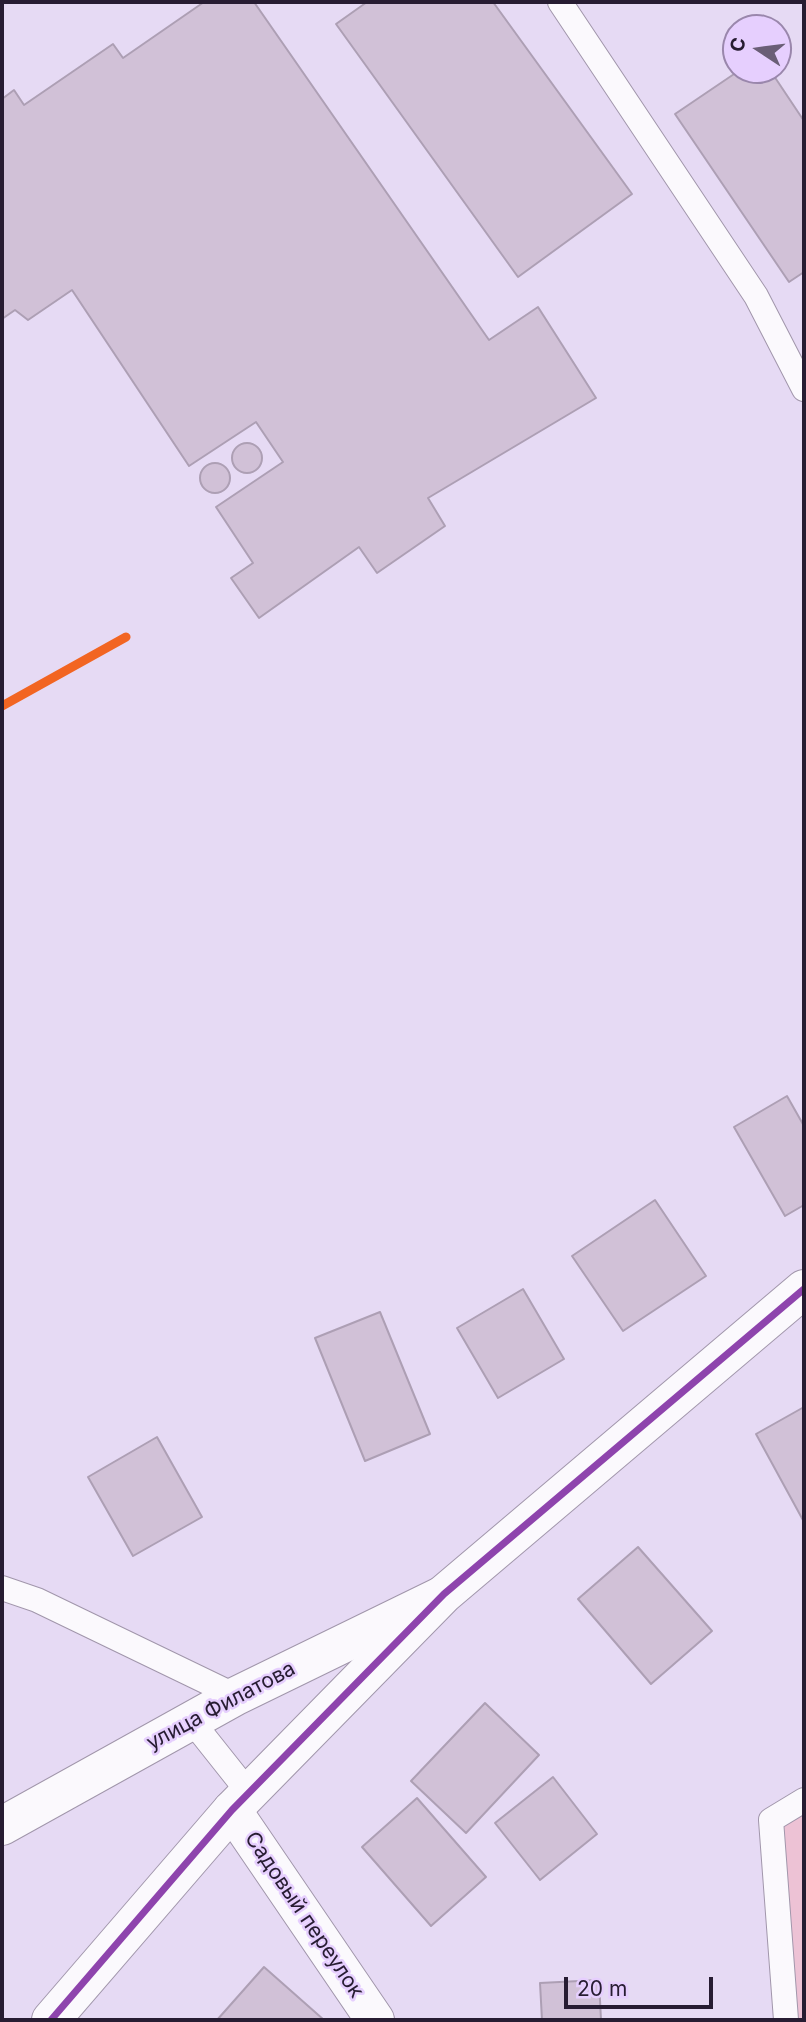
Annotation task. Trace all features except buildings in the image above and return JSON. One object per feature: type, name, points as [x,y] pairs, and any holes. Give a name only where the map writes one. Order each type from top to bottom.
[{"type":"main road","points":[[51,2020],[240,1802],[444,1594],[804,1289]]},
{"type":"main road","name":"улица Филатова","points":[[2,1826],[236,1696],[444,1594]]},
{"type":"main road","name":"Садовый переулок","points":[[240,1802],[375,2020]]},
{"type":"lane","points":[[560,2],[756,296],[804,389]]},
{"type":"lane","points":[[2,1588],[37,1600],[236,1696]]},
{"type":"lane","points":[[191,1720],[240,1802]]},
{"type":"lane","points":[[786,2020],[771,1820],[804,1800]]},
{"type":"shaded area","points":[[804,1798],[804,2020],[786,2020],[771,1820]]},
{"type":"transit line","points":[[2,706],[126,637]]},
{"type":"transit line","points":[[51,2020],[232,1810],[444,1594],[804,1289]]}]
